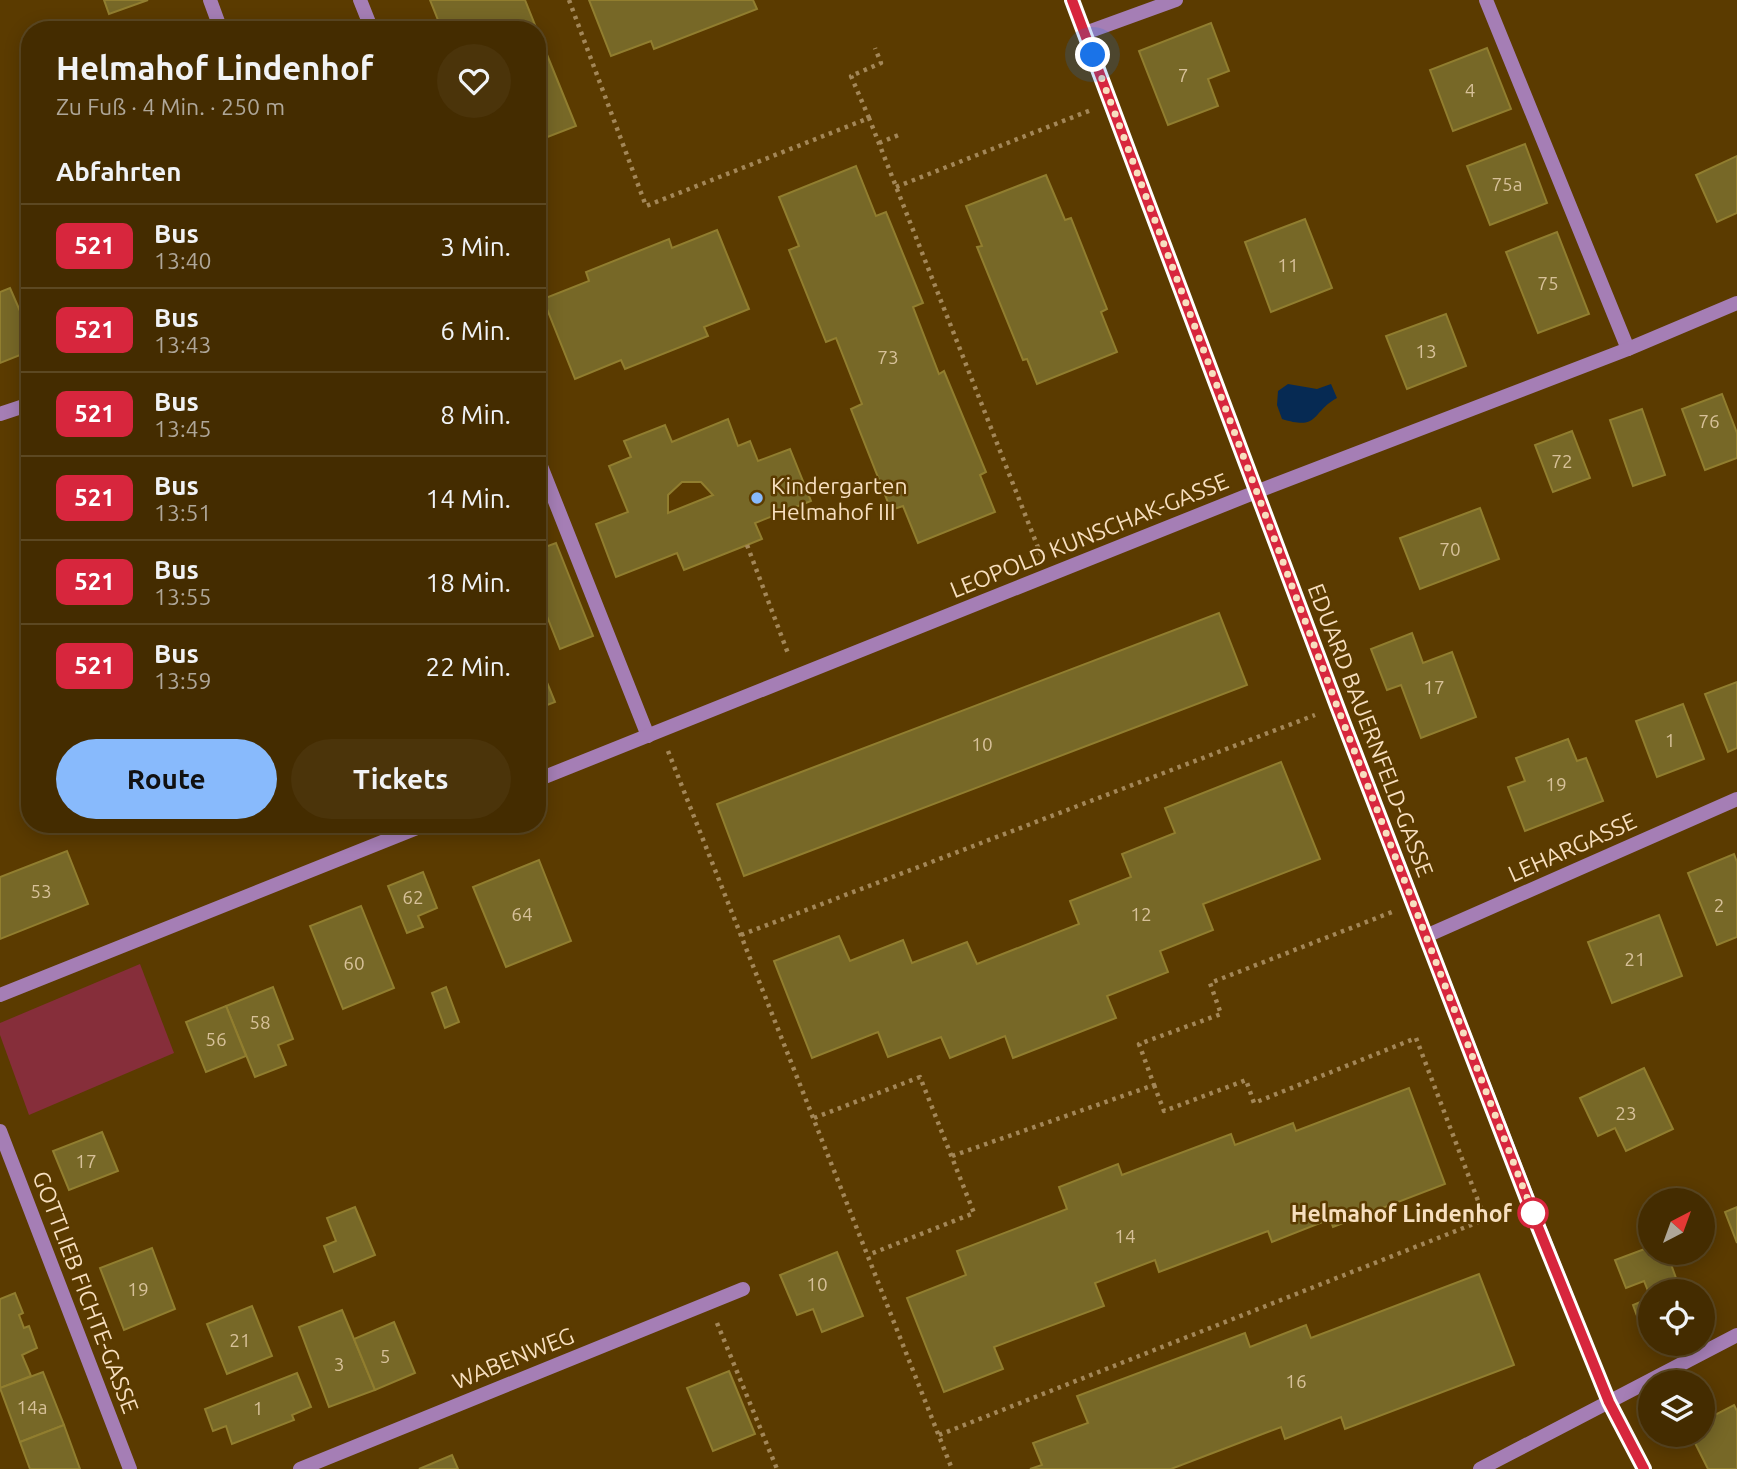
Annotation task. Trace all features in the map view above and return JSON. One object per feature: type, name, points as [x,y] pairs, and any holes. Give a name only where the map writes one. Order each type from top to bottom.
[{"type":"street","points":[[210,0],[218,21]]},
{"type":"street","points":[[360,0],[368,21]]},
{"type":"street","name":"EDUARD BAUERNFELD-GASSE","points":[[1072,0],[1337,706],[1529,1202],[1609,1402],[1644,1469]]},
{"type":"street","points":[[1085,33],[1176,0]]},
{"type":"street","points":[[1486,0],[1628,349]]},
{"type":"street","name":"LEOPOLD KUNSCHAK-GASSE","points":[[546,776],[1256,492],[1628,349],[1737,303]]},
{"type":"street","points":[[0,414],[21,407]]},
{"type":"street","points":[[546,477],[654,734]]},
{"type":"street","name":"LEHARGASSE","points":[[1426,936],[1737,799]]},
{"type":"street","points":[[0,995],[404,833]]},
{"type":"street","name":"GOTTLIEB FICHTE-GASSE","points":[[0,1131],[130,1469]]},
{"type":"street","name":"WABENWEG","points":[[300,1469],[743,1289]]},
{"type":"street","points":[[1480,1469],[1737,1335]]},
{"type":"path","points":[[569,0],[646,206],[869,118]]},
{"type":"path","points":[[875,48],[881,64],[851,76],[1049,575]]},
{"type":"path","points":[[896,187],[1110,102]]},
{"type":"path","points":[[879,143],[901,134]]},
{"type":"path","points":[[747,545],[797,676]]},
{"type":"path","points":[[741,936],[1337,706]]},
{"type":"path","points":[[654,734],[741,936],[952,1469]]},
{"type":"path","points":[[1413,904],[1210,983],[1221,1014],[1139,1044],[1164,1111],[1246,1080],[1254,1103],[1416,1038],[1485,1219]]},
{"type":"path","points":[[814,1118],[920,1077],[952,1156],[974,1213],[868,1255]]},
{"type":"path","points":[[952,1156],[1154,1086]]},
{"type":"path","points":[[939,1435],[1529,1202]]},
{"type":"path","points":[[709,1303],[777,1469]]},
{"type":"shaded area","points":[[140,964],[174,1053],[29,1115],[0,1035],[0,1023]]},
{"type":"water","points":[[1288,384],[1317,389],[1331,384],[1337,398],[1309,421],[1303,423],[1282,419],[1277,405],[1278,391]]},
{"type":"building","points":[[104,0],[148,0],[109,14]]},
{"type":"building","points":[[430,0],[525,0],[533,21],[438,21]]},
{"type":"building","points":[[589,0],[753,0],[757,9],[654,49],[651,41],[611,56]]},
{"type":"building","points":[[1211,23],[1229,71],[1208,79],[1218,106],[1168,125],[1139,51]]},
{"type":"building","points":[[1487,48],[1511,109],[1453,131],[1430,70]]},
{"type":"building","points":[[546,52],[576,126],[546,138]]},
{"type":"building","points":[[1525,144],[1547,203],[1490,225],[1467,166]]},
{"type":"building","points":[[1737,156],[1737,213],[1717,222],[1696,175]]},
{"type":"building","points":[[856,166],[876,216],[886,212],[923,303],[913,307],[939,374],[944,371],[986,472],[980,475],[995,512],[918,543],[903,506],[891,510],[851,409],[862,404],[836,338],[826,342],[789,250],[799,246],[779,197]]},
{"type":"building","points":[[1046,175],[1065,220],[1071,218],[1107,309],[1101,312],[1117,352],[1037,384],[1027,359],[1023,360],[977,247],[982,246],[966,206]]},
{"type":"building","points":[[1305,219],[1332,288],[1271,312],[1245,242]]},
{"type":"building","points":[[717,230],[749,309],[704,327],[708,336],[625,369],[621,360],[575,379],[546,306],[546,298],[589,281],[586,272],[669,239],[672,248]]},
{"type":"building","points":[[1557,232],[1589,314],[1538,333],[1506,252]]},
{"type":"building","points":[[10,288],[21,313],[21,355],[0,363],[0,292]]},
{"type":"building","points":[[1446,314],[1466,366],[1407,389],[1386,336]]},
{"type":"building","points":[[1722,394],[1737,433],[1737,458],[1705,470],[1682,409]]},
{"type":"building","points":[[1642,409],[1665,475],[1633,486],[1610,420]]},
{"type":"building","name":"Kindergarten Helmahof III","points":[[728,419],[738,446],[750,441],[758,461],[790,449],[811,501],[755,523],[762,539],[684,570],[677,553],[616,577],[596,524],[628,512],[609,466],[631,457],[624,441],[665,425],[672,442]],"holes":[[[682,482],[701,482],[713,495],[668,513],[668,495]]]},
{"type":"building","points":[[1572,431],[1590,478],[1553,492],[1535,445]]},
{"type":"building","points":[[1480,508],[1499,559],[1420,589],[1400,538]]},
{"type":"building","points":[[556,543],[593,636],[560,649],[546,614],[546,547]]},
{"type":"building","points":[[1219,613],[1247,685],[744,876],[717,804]]},
{"type":"building","points":[[1412,633],[1423,663],[1452,652],[1476,717],[1421,738],[1401,685],[1387,690],[1371,649]]},
{"type":"building","points":[[546,680],[555,702],[546,706]]},
{"type":"building","points":[[1737,682],[1737,748],[1728,752],[1705,694]]},
{"type":"building","points":[[1683,704],[1704,759],[1657,777],[1636,721]]},
{"type":"building","points":[[1568,739],[1577,761],[1586,758],[1603,801],[1525,831],[1508,787],[1525,781],[1516,758]]},
{"type":"building","points":[[1281,762],[1320,859],[1203,904],[1213,930],[1160,951],[1168,972],[1107,996],[1116,1018],[1013,1058],[1005,1036],[950,1058],[941,1037],[888,1057],[878,1032],[812,1058],[774,961],[839,936],[850,961],[903,940],[912,963],[967,942],[977,964],[1079,924],[1070,901],[1131,877],[1122,854],[1175,833],[1165,808]]},
{"type":"building","points":[[67,851],[88,904],[0,939],[0,877]]},
{"type":"building","points":[[1734,854],[1737,862],[1737,937],[1717,945],[1688,873]]},
{"type":"building","points":[[539,860],[571,941],[506,967],[473,887]]},
{"type":"building","points":[[423,872],[437,908],[418,916],[423,927],[407,933],[388,886]]},
{"type":"building","points":[[361,906],[394,988],[343,1009],[310,926]]},
{"type":"building","points":[[1659,915],[1682,976],[1612,1003],[1588,942]]},
{"type":"building","points":[[273,987],[293,1039],[278,1045],[286,1065],[255,1077],[226,1006]]},
{"type":"building","points":[[446,987],[459,1022],[445,1028],[432,993]]},
{"type":"building","points":[[226,1006],[246,1056],[206,1072],[186,1022]]},
{"type":"building","points":[[1644,1068],[1673,1129],[1626,1151],[1615,1128],[1598,1136],[1580,1098]]},
{"type":"building","points":[[1409,1088],[1445,1184],[1333,1227],[1330,1219],[1272,1242],[1268,1231],[1159,1272],[1155,1260],[1095,1283],[1104,1306],[994,1347],[1003,1369],[944,1392],[907,1298],[966,1275],[957,1251],[1067,1209],[1059,1187],[1118,1164],[1122,1175],[1231,1134],[1235,1145],[1293,1123],[1296,1131]]},
{"type":"building","points":[[102,1132],[118,1171],[69,1190],[53,1151]]},
{"type":"building","points":[[355,1207],[375,1255],[334,1272],[324,1246],[336,1241],[327,1218]]},
{"type":"building","points":[[1737,1207],[1737,1243],[1725,1212]]},
{"type":"building","points":[[152,1248],[175,1309],[124,1330],[100,1268]]},
{"type":"building","points":[[1638,1251],[1638,1265],[1671,1265],[1676,1279],[1638,1279],[1638,1283],[1626,1288],[1615,1260]]},
{"type":"building","points":[[837,1252],[863,1316],[822,1332],[813,1309],[797,1315],[780,1275]]},
{"type":"building","points":[[1479,1274],[1514,1365],[1345,1429],[1341,1417],[1285,1439],[1281,1427],[1171,1469],[1030,1469],[1042,1465],[1033,1443],[1088,1423],[1077,1396],[1245,1333],[1250,1347],[1306,1325],[1311,1338]]},
{"type":"building","points":[[15,1293],[23,1313],[19,1315],[24,1328],[29,1326],[37,1348],[22,1355],[31,1376],[0,1388],[0,1299]]},
{"type":"building","points":[[1638,1303],[1638,1318],[1633,1305]]},
{"type":"building","points":[[252,1306],[272,1356],[227,1374],[207,1324]]},
{"type":"building","points":[[342,1310],[375,1390],[329,1407],[299,1327]]},
{"type":"building","points":[[394,1322],[415,1373],[375,1390],[354,1339]]},
{"type":"building","points":[[729,1371],[755,1434],[713,1451],[687,1388]]},
{"type":"building","points":[[43,1372],[64,1425],[20,1442],[0,1388]]},
{"type":"building","points":[[297,1373],[311,1407],[292,1415],[294,1420],[232,1444],[226,1426],[213,1431],[205,1409]]},
{"type":"building","points":[[1734,1405],[1737,1411],[1737,1469],[1708,1469],[1697,1447],[1715,1447],[1715,1415]]},
{"type":"building","points":[[64,1425],[80,1469],[30,1469],[20,1442]]},
{"type":"building","points":[[452,1455],[458,1469],[419,1469]]},
{"type":"bus line","name":"521","points":[[1072,0],[1337,706],[1532,1212],[1609,1402],[1644,1469]]},
{"type":"place","name":"Kindergarten Helmahof III","points":[[757,498]]},
{"type":"place","name":"Helmahof Lindenhof","points":[[1533,1213]]},
{"type":"route","points":[[1093,55],[1337,706],[1533,1213]]}]
